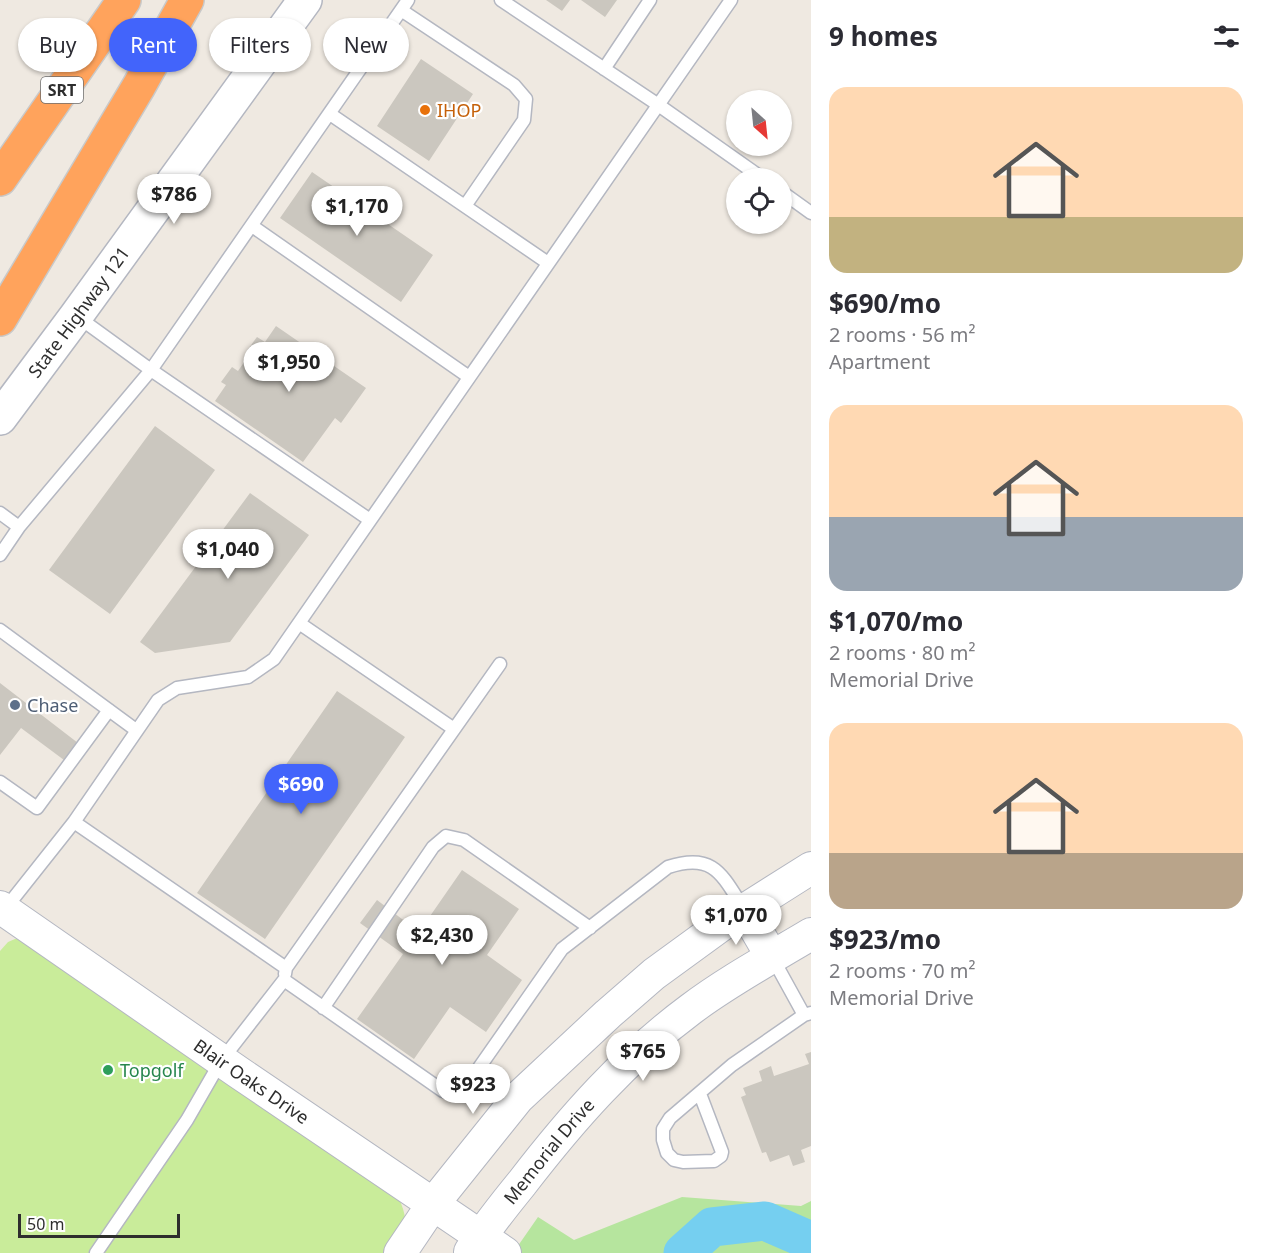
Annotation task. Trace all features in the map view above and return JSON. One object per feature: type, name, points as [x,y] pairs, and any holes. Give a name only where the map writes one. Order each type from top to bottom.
[{"type":"highway","name":"SRT","points":[[0,179],[124,0]]},
{"type":"highway","points":[[0,319],[187,0]]},
{"type":"main road","name":"State Highway 121","points":[[0,418],[305,0]]},
{"type":"street","points":[[400,1253],[433,1204],[518,1098],[654,974],[744,909],[811,868]]},
{"type":"street","points":[[744,909],[772,957]]},
{"type":"street","name":"Blair Oaks Drive","points":[[2,912],[433,1204],[485,1247]]},
{"type":"street","name":"Memorial Drive","points":[[485,1247],[551,1144],[595,1093],[690,1010],[729,983],[811,934]]},
{"type":"lane","points":[[501,0],[657,104],[748,168]]},
{"type":"lane","points":[[604,69],[650,0]]},
{"type":"lane","points":[[2,912],[74,822],[158,700],[177,688],[248,676],[274,659],[731,0]]},
{"type":"lane","points":[[0,555],[19,527],[151,370],[405,5],[514,85],[526,99],[524,120],[465,206]]},
{"type":"lane","points":[[330,114],[548,263]]},
{"type":"lane","points":[[792,199],[811,213]]},
{"type":"lane","points":[[252,226],[469,377]]},
{"type":"lane","points":[[76,316],[370,520]]},
{"type":"lane","points":[[0,513],[19,527]]},
{"type":"lane","points":[[299,623],[454,729]]},
{"type":"lane","points":[[0,630],[136,730]]},
{"type":"lane","points":[[96,1253],[187,1120],[221,1061],[285,974],[500,664]]},
{"type":"lane","points":[[0,782],[37,808],[109,710]]},
{"type":"lane","points":[[74,822],[285,974],[323,1008],[443,1091],[456,1094],[467,1085],[562,949],[668,867],[685,861],[704,862],[722,875],[744,909]]},
{"type":"lane","points":[[323,1008],[433,847],[447,836],[464,840],[590,928]]},
{"type":"lane","points":[[700,1094],[722,1152],[721,1156],[714,1161],[674,1160],[667,1153],[663,1140],[663,1130],[670,1118],[732,1065],[808,1014],[772,957]]},
{"type":"green space","name":"Topgolf","points":[[20,939],[400,1201],[405,1222],[401,1239],[394,1253],[0,1253],[0,951],[8,942]]},
{"type":"green space","points":[[682,1197],[801,1206],[811,1201],[811,1253],[513,1253],[538,1217],[574,1240]]},
{"type":"building","points":[[546,0],[570,0],[562,11]]},
{"type":"building","points":[[581,0],[617,0],[605,17]]},
{"type":"building","name":"IHOP","points":[[421,59],[473,94],[429,161],[377,126]]},
{"type":"building","points":[[312,172],[433,255],[401,302],[280,218]]},
{"type":"building","points":[[276,326],[366,388],[341,423],[335,418],[303,462],[215,401],[226,385],[221,382],[232,367],[238,371],[249,355],[246,352],[257,337],[265,342]]},
{"type":"building","points":[[155,426],[215,470],[110,614],[49,570]]},
{"type":"building","points":[[250,493],[309,535],[230,642],[155,653],[140,642]]},
{"type":"building","name":"Chase","points":[[0,683],[78,743],[64,760],[21,728],[0,755]]},
{"type":"building","points":[[337,691],[405,737],[265,939],[197,893]]},
{"type":"building","points":[[462,870],[519,909],[487,955],[522,980],[486,1032],[450,1007],[414,1059],[357,1019],[403,954],[360,923],[377,900],[419,932]]},
{"type":"building","points":[[811,1052],[811,1146],[801,1150],[805,1162],[793,1166],[789,1155],[770,1162],[766,1152],[762,1153],[741,1097],[746,1095],[743,1088],[762,1081],[759,1071],[771,1066],[774,1076],[809,1064],[805,1054]]},
{"type":"waterway","points":[[683,1253],[712,1227],[765,1221],[811,1241]]},
{"type":"place","name":"IHOP","points":[[425,110]]},
{"type":"place","name":"Chase","points":[[15,705]]},
{"type":"place","name":"Topgolf","points":[[108,1070]]}]
